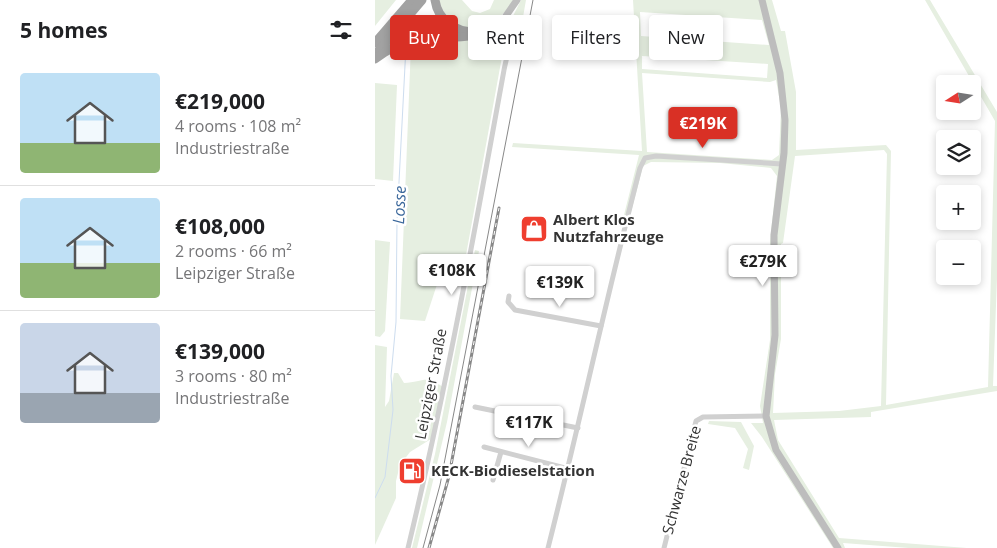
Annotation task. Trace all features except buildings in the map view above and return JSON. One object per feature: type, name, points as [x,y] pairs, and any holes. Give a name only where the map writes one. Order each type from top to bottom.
[{"type":"highway","points":[[435,0],[437,9],[444,20],[461,30],[468,30]]},
{"type":"highway","points":[[375,43],[398,15],[417,2]]},
{"type":"highway","points":[[375,55],[417,2]]},
{"type":"highway","points":[[375,59],[398,45],[416,39],[468,36]]},
{"type":"main road","points":[[507,15],[517,0]]},
{"type":"main road","points":[[762,0],[783,93],[785,120],[774,235],[775,334],[766,416],[776,450],[838,548]]},
{"type":"street","name":"Leipziger Straße","points":[[408,548],[453,346],[506,60]]},
{"type":"street","points":[[548,548],[569,469],[637,177],[645,158],[656,156],[782,164]]},
{"type":"street","points":[[509,296],[508,302],[515,310],[601,326]]},
{"type":"street","points":[[475,408],[578,428]]},
{"type":"street","name":"Schwarze Breite","points":[[664,548],[696,421],[703,417],[766,416]]},
{"type":"street","points":[[483,447],[569,469]]},
{"type":"street","points":[[493,480],[501,452]]},
{"type":"shaded area","points":[[375,0],[396,0],[375,26]]},
{"type":"shaded area","points":[[439,0],[462,0],[472,11],[480,13],[490,9],[494,0],[513,0],[502,15],[468,15],[468,26],[458,24],[458,15],[447,15]]},
{"type":"shaded area","points":[[521,0],[526,0],[523,15],[514,15]]},
{"type":"shaded area","points":[[633,0],[772,0],[781,31],[785,31],[796,92],[796,150],[886,145],[891,151],[886,405],[988,387],[995,121],[981,97],[981,85],[997,112],[997,278],[993,386],[997,386],[997,391],[871,412],[871,417],[774,420],[778,440],[839,538],[967,548],[909,548],[843,543],[845,548],[833,548],[762,437],[751,423],[763,423],[760,406],[770,340],[770,241],[777,176],[771,168],[720,163],[651,162],[643,166],[629,220],[623,219],[639,155],[512,147],[513,143],[642,151],[637,60],[639,60],[639,15],[634,15]],"holes":[[[642,73],[770,82],[776,80],[781,108],[779,155],[772,160],[647,152]],[[884,150],[887,154],[881,406],[839,411],[773,413],[775,374],[781,339],[781,244],[783,243],[795,156]]]},
{"type":"shaded area","points":[[925,0],[930,0],[975,75],[968,75]]},
{"type":"shaded area","points":[[468,39],[468,60],[501,60],[466,255],[447,254],[425,321],[400,319],[410,60],[458,60],[458,41]]},
{"type":"shaded area","points":[[375,83],[397,85],[393,181],[375,179]]},
{"type":"shaded area","points":[[375,240],[390,242],[385,331],[380,337],[375,336]]},
{"type":"shaded area","points":[[475,250],[479,251],[447,422],[417,548],[412,548],[435,454]]},
{"type":"shaded area","points":[[375,345],[387,347],[385,407],[389,401],[394,373],[398,373],[404,383],[428,380],[443,387],[431,439],[410,452],[400,465],[396,481],[396,498],[375,545]]},
{"type":"shaded area","points":[[709,421],[741,422],[754,446],[749,470],[743,468],[748,449],[735,428],[708,424]]},
{"type":"waterway","name":"Losse","points":[[375,498],[385,477],[393,410],[391,376],[396,322],[397,221],[405,60]]},
{"type":"tram line","points":[[423,548],[440,485],[533,0]]},
{"type":"railway","points":[[429,548],[449,476],[499,208]]},
{"type":"place","name":"Albert Klos Nutzfahrzeuge","points":[[534,229]]},
{"type":"place","name":"KECK-Biodieselstation","points":[[412,471]]}]
